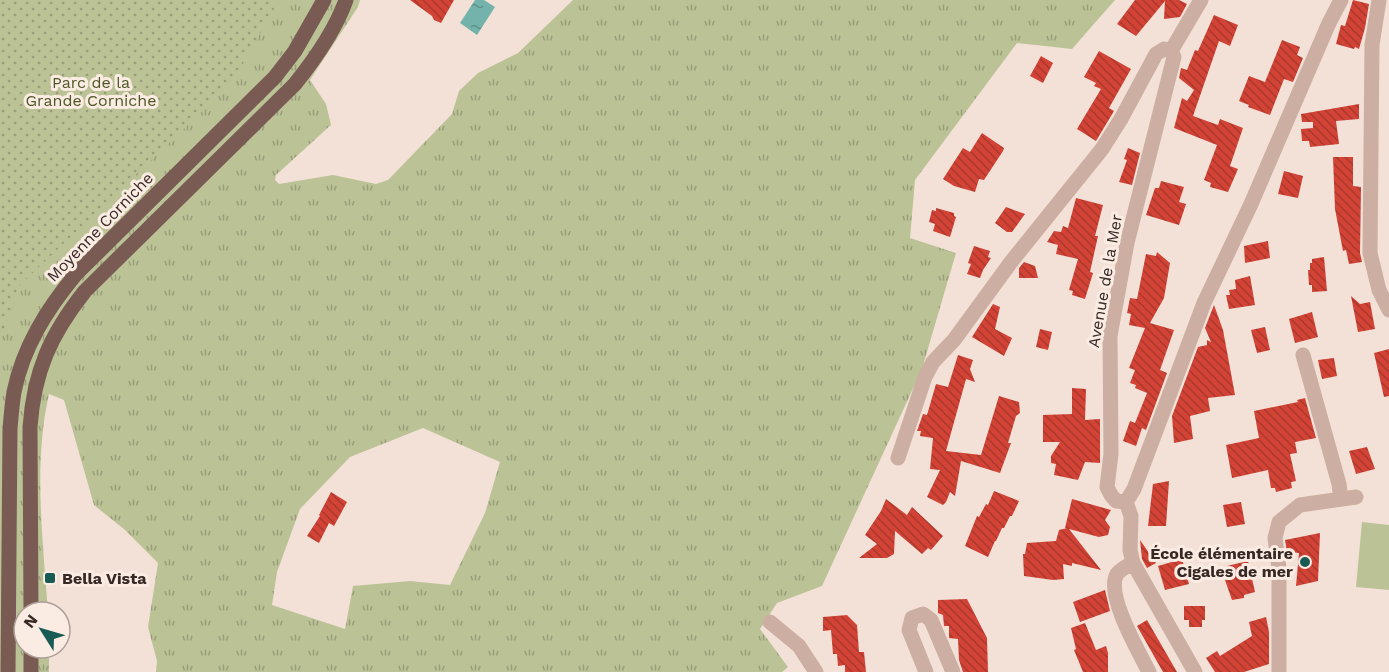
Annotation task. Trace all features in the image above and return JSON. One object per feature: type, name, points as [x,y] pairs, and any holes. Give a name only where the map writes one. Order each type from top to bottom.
[{"type":"main road","name":"Moyenne Corniche","points":[[8,672],[10,429],[14,392],[31,341],[56,298],[76,274],[275,77],[295,51],[324,0]]},
{"type":"main road","name":"Moyenne Corniche","points":[[31,600],[29,468],[32,401],[38,372],[54,336],[85,291],[295,84],[332,31],[346,0]]},
{"type":"street","points":[[898,458],[925,377],[933,362],[954,340],[1011,262],[1102,148],[1121,119],[1156,54],[1164,49],[1171,51],[1201,0]]},
{"type":"street","points":[[1196,672],[1132,560],[1131,516],[1126,502],[1134,489],[1203,303],[1251,204],[1341,0]]},
{"type":"street","points":[[1380,0],[1372,45],[1370,253],[1379,290],[1389,310]]},
{"type":"street","name":"Avenue de la Mer","points":[[1126,502],[1116,501],[1107,487],[1111,454],[1110,336],[1127,243],[1173,57],[1171,51]]},
{"type":"street","points":[[1279,672],[1279,568],[1275,538],[1279,522],[1300,505],[1348,498],[1339,484],[1303,355]]},
{"type":"street","points":[[1132,560],[1116,576],[1114,586],[1116,600],[1149,672]]},
{"type":"street","points":[[926,672],[909,630],[912,618],[923,614],[931,620],[953,672]]},
{"type":"street","points":[[771,622],[798,646],[816,672]]},
{"type":"green space","points":[[0,0],[360,0],[358,7],[310,80],[326,104],[331,125],[276,175],[275,180],[279,184],[333,175],[376,184],[388,180],[452,114],[459,91],[478,73],[518,53],[573,0],[1115,0],[1072,49],[1017,43],[915,180],[910,238],[956,253],[922,369],[822,586],[777,603],[760,629],[788,667],[782,672],[156,672],[157,661],[148,627],[158,563],[125,530],[94,505],[64,400],[49,394],[41,448],[40,475],[47,600],[12,600],[12,660],[49,660],[49,672],[0,672]],"holes":[[[423,428],[500,462],[485,513],[450,585],[410,581],[353,586],[345,629],[272,605],[277,572],[300,509],[350,457]]]},
{"type":"green space","name":"Parc de la Grande Corniche","points":[[0,0],[279,0],[232,83],[20,285],[0,343]]},
{"type":"green space","points":[[1362,522],[1389,525],[1389,590],[1356,587]]},
{"type":"water","points":[[475,0],[484,0],[495,7],[477,35],[460,23]]},
{"type":"building","points":[[410,0],[454,0],[441,23]]},
{"type":"building","points":[[1135,0],[1179,0],[1187,4],[1180,17],[1164,19],[1165,1],[1136,36],[1117,24]]},
{"type":"building","points":[[1353,0],[1369,4],[1359,49],[1336,44],[1341,25],[1345,26]]},
{"type":"building","points":[[1214,15],[1238,25],[1230,46],[1219,41],[1193,116],[1218,125],[1220,119],[1243,128],[1230,166],[1238,169],[1228,192],[1210,187],[1211,183],[1204,180],[1217,145],[1174,128],[1182,98],[1187,101],[1194,90],[1179,78],[1181,68],[1187,70]]},
{"type":"building","points":[[1282,40],[1300,47],[1297,55],[1303,58],[1293,82],[1284,79],[1270,115],[1239,101],[1249,76],[1265,82]]},
{"type":"building","points":[[1099,51],[1131,69],[1109,108],[1114,111],[1096,141],[1077,129],[1101,89],[1094,86],[1096,83],[1084,77]]},
{"type":"building","points":[[1041,56],[1053,63],[1043,83],[1030,76]]},
{"type":"building","points":[[1359,104],[1359,119],[1336,121],[1339,144],[1310,147],[1309,141],[1302,141],[1301,129],[1313,128],[1313,122],[1302,122],[1301,114]]},
{"type":"building","points":[[982,133],[1004,148],[984,180],[979,179],[975,192],[954,186],[943,179],[963,148],[970,152]]},
{"type":"building","points":[[1128,148],[1140,153],[1132,185],[1119,182],[1127,160],[1124,159]]},
{"type":"building","points":[[1333,157],[1353,157],[1353,186],[1361,187],[1360,253],[1362,262],[1349,264],[1346,250],[1343,251],[1335,209]]},
{"type":"building","points":[[1284,171],[1303,176],[1298,198],[1278,194]]},
{"type":"building","points":[[1161,181],[1184,187],[1179,202],[1186,204],[1179,225],[1146,215],[1155,188],[1159,188]]},
{"type":"building","points":[[1076,198],[1103,205],[1095,236],[1098,236],[1090,272],[1093,273],[1085,299],[1072,295],[1073,291],[1069,290],[1078,259],[1056,254],[1058,245],[1047,242],[1054,231],[1061,232],[1063,226],[1068,228]]},
{"type":"building","points":[[1006,207],[1025,214],[1012,232],[1007,232],[995,223]]},
{"type":"building","points":[[936,208],[954,213],[956,217],[950,237],[933,231],[935,224],[929,222],[932,210],[936,211]]},
{"type":"building","points":[[1268,241],[1270,258],[1245,263],[1244,246]]},
{"type":"building","points":[[974,246],[990,251],[988,257],[991,258],[980,278],[967,274]]},
{"type":"building","points":[[1157,252],[1170,263],[1164,298],[1150,323],[1174,330],[1160,370],[1167,373],[1146,430],[1142,428],[1136,446],[1123,441],[1130,421],[1135,423],[1147,393],[1130,383],[1135,370],[1129,368],[1145,328],[1129,325],[1131,314],[1127,313],[1130,298],[1137,299],[1146,254],[1156,256]]},
{"type":"building","points":[[1324,257],[1327,291],[1312,292],[1312,285],[1309,285],[1310,263],[1312,259]]},
{"type":"building","points":[[1024,262],[1035,266],[1038,278],[1019,278],[1019,268]]},
{"type":"building","points":[[1250,276],[1255,305],[1229,309],[1226,295],[1230,295],[1229,290],[1236,289],[1235,280]]},
{"type":"building","points":[[1351,296],[1360,304],[1370,302],[1375,329],[1358,332]]},
{"type":"building","points":[[993,304],[1000,307],[995,329],[1012,338],[1004,356],[972,337]]},
{"type":"building","points":[[1214,305],[1223,330],[1235,395],[1208,398],[1210,411],[1190,416],[1193,439],[1174,443],[1172,416],[1198,347],[1207,345],[1207,340],[1211,342],[1205,328]]},
{"type":"building","points":[[1312,312],[1318,337],[1295,343],[1289,319]]},
{"type":"building","points":[[1265,327],[1270,350],[1257,353],[1251,330]]},
{"type":"building","points":[[1040,329],[1052,332],[1048,350],[1036,347]]},
{"type":"building","points":[[1389,349],[1389,396],[1384,397],[1374,353]]},
{"type":"building","points":[[958,355],[973,360],[970,369],[975,382],[966,379],[946,451],[981,455],[999,396],[1019,402],[1020,413],[1016,416],[1008,443],[1011,443],[1000,473],[961,461],[955,496],[950,492],[943,505],[927,497],[940,470],[930,469],[933,438],[920,436],[921,431],[917,431],[923,414],[927,415],[936,384],[948,387]]},
{"type":"building","points":[[1334,358],[1337,376],[1322,379],[1318,360]]},
{"type":"building","points":[[1072,388],[1086,389],[1085,420],[1100,419],[1100,463],[1085,462],[1078,480],[1054,475],[1056,464],[1051,463],[1051,456],[1060,442],[1043,442],[1043,415],[1072,414]]},
{"type":"building","points":[[1305,398],[1316,438],[1295,442],[1297,453],[1290,454],[1296,481],[1291,482],[1292,488],[1276,492],[1275,488],[1271,488],[1268,470],[1232,478],[1226,445],[1259,438],[1254,411],[1298,402],[1297,400]]},
{"type":"building","points":[[1367,447],[1375,469],[1356,474],[1349,451]]},
{"type":"building","points":[[1169,481],[1166,526],[1148,526],[1153,484]]},
{"type":"building","points":[[994,491],[1019,501],[988,557],[965,546],[977,516],[979,517],[986,504],[988,505]]},
{"type":"building","points":[[331,492],[347,502],[334,526],[329,523],[319,543],[307,536],[320,516]]},
{"type":"building","points":[[886,499],[907,515],[912,507],[943,536],[931,550],[928,548],[922,554],[895,531],[894,554],[887,558],[859,558],[877,544],[865,535]]},
{"type":"building","points":[[1072,499],[1111,510],[1105,520],[1110,527],[1108,535],[1099,537],[1069,529],[1101,570],[1072,563],[1072,566],[1063,564],[1064,579],[1053,580],[1024,576],[1023,554],[1025,554],[1027,543],[1056,541],[1059,530],[1067,528],[1065,528]]},
{"type":"building","points":[[1241,502],[1245,524],[1227,527],[1223,505]]},
{"type":"building","points":[[1320,533],[1318,581],[1296,586],[1299,553],[1287,552],[1285,540]]},
{"type":"building","points":[[1140,540],[1156,563],[1147,568],[1142,559]]},
{"type":"building","points":[[1182,559],[1189,584],[1165,590],[1158,566]]},
{"type":"building","points":[[1248,561],[1255,592],[1244,595],[1244,598],[1232,600],[1225,580],[1230,578],[1227,566]]},
{"type":"building","points":[[1105,590],[1110,611],[1080,622],[1073,602]]},
{"type":"building","points":[[967,599],[987,638],[988,672],[963,672],[959,660],[958,639],[949,638],[949,626],[944,626],[943,615],[938,613],[938,600]]},
{"type":"building","points":[[1184,606],[1205,606],[1205,620],[1202,620],[1202,627],[1189,627],[1189,620],[1184,620]]},
{"type":"building","points":[[847,615],[857,625],[859,652],[864,652],[866,672],[845,672],[845,665],[838,666],[837,654],[833,654],[831,630],[823,631],[823,617]]},
{"type":"building","points":[[1266,617],[1269,632],[1269,664],[1244,672],[1215,672],[1206,658],[1217,651],[1220,656],[1252,636],[1249,622]]},
{"type":"building","points":[[1147,620],[1177,672],[1163,672],[1137,626]]},
{"type":"building","points":[[1085,623],[1096,650],[1106,646],[1108,672],[1083,672],[1074,650],[1076,649],[1071,628]]},
{"type":"place","name":"École élémentaire Cigales de mer","points":[[1305,562]]},
{"type":"place","name":"Bella Vista","points":[[50,578]]}]
